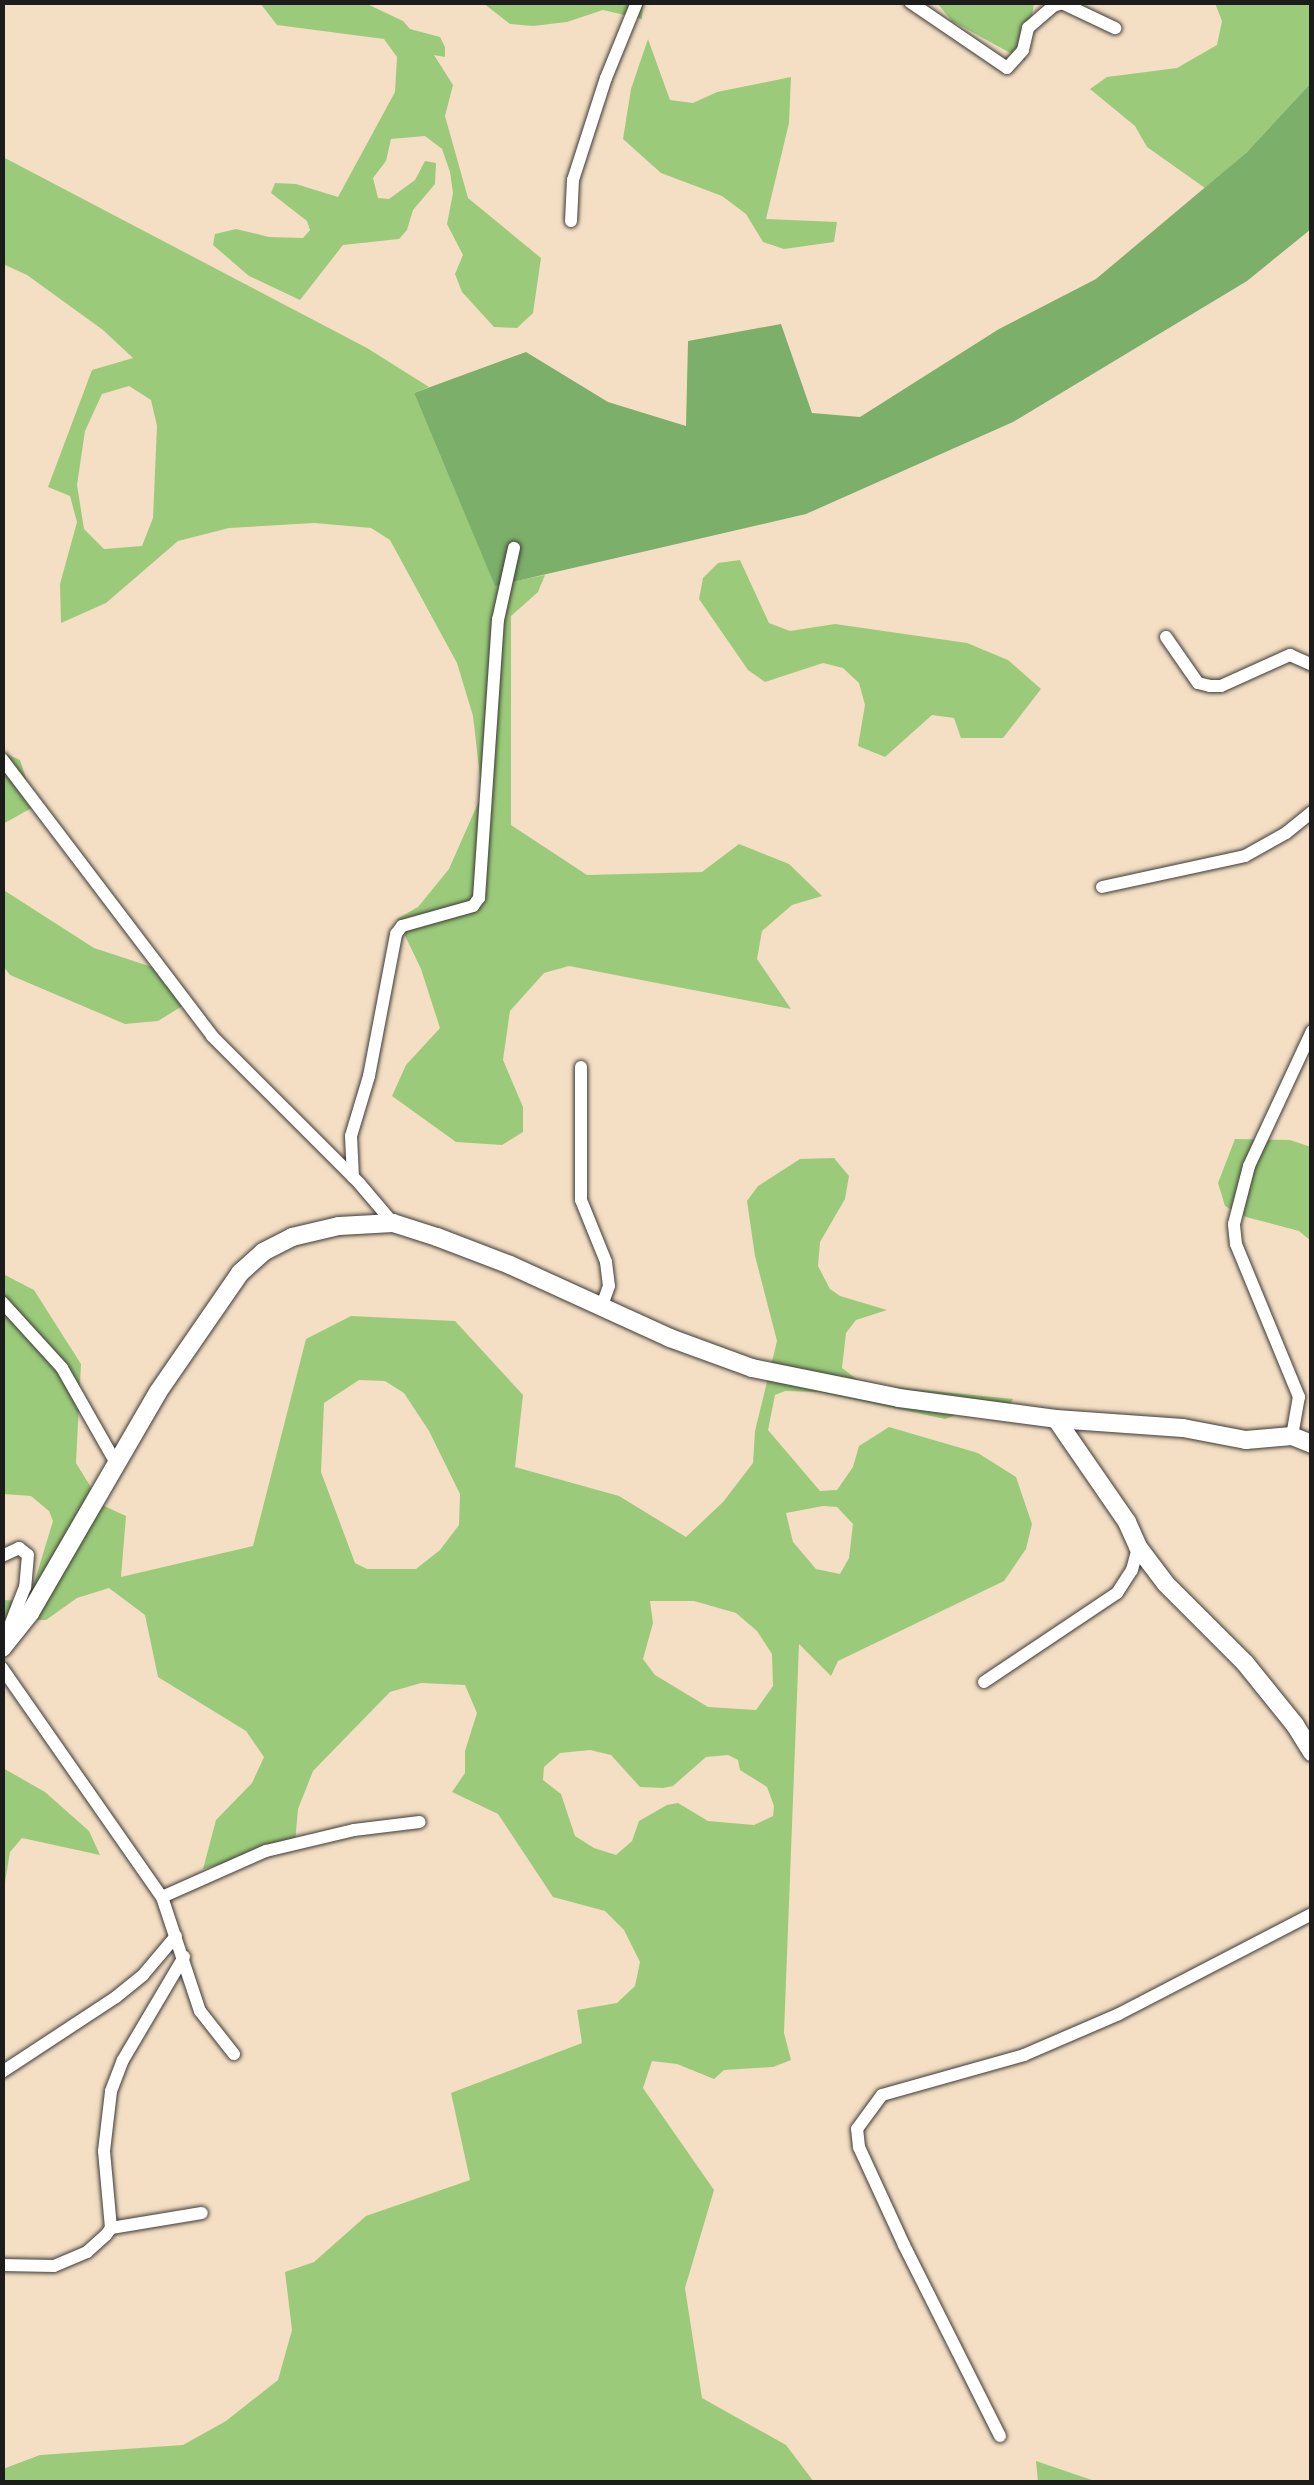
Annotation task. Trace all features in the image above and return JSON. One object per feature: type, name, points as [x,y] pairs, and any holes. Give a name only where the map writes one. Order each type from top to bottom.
[{"type":"main road","points":[[2,1646],[30,1613],[116,1463],[240,1272],[263,1252],[317,1230],[393,1223],[510,1265],[601,1308],[752,1368],[899,1398],[1056,1419],[1183,1428],[1246,1440],[1292,1436],[1312,1444]]},
{"type":"main road","points":[[1056,1419],[1166,1584],[1245,1664],[1295,1724],[1312,1752]]},
{"type":"street","points":[[571,221],[572,180],[606,78],[637,2]]},
{"type":"street","points":[[910,2],[1007,68],[1023,50],[1028,28],[1052,6],[1062,4],[1115,28]]},
{"type":"street","points":[[352,1177],[351,1136],[369,1076],[396,934],[402,926],[473,906],[480,898],[498,620],[514,548]]},
{"type":"street","points":[[1166,637],[1198,682],[1210,686],[1221,686],[1290,655],[1312,665]]},
{"type":"street","points":[[2,759],[212,1036],[393,1223]]},
{"type":"street","points":[[1102,887],[1244,856],[1286,834],[1312,812]]},
{"type":"street","points":[[1292,1436],[1300,1397],[1236,1244],[1234,1224],[1248,1166],[1312,1032]]},
{"type":"street","points":[[581,1066],[581,1200],[606,1262],[610,1286],[601,1308]]},
{"type":"street","points":[[2,1302],[62,1368],[116,1463]]},
{"type":"street","points":[[984,1682],[1117,1593],[1132,1570],[1138,1547]]},
{"type":"street","points":[[2,1556],[18,1548],[28,1555],[16,1615],[2,1646]]},
{"type":"street","points":[[3,1600],[16,1615]]},
{"type":"street","points":[[2,1668],[162,1896],[200,2011],[234,2054]]},
{"type":"street","points":[[162,1896],[266,1851],[354,1830],[420,1822]]},
{"type":"street","points":[[1000,2436],[904,2245],[859,2147],[857,2129],[882,2095],[1024,2055],[1119,2014],[1312,1914]]},
{"type":"street","points":[[2,2072],[116,1997],[143,1975],[176,1936]]},
{"type":"street","points":[[111,2228],[104,2150],[111,2092],[123,2060],[184,1958]]},
{"type":"street","points":[[2,2266],[54,2266],[94,2247],[111,2228],[202,2213]]},
{"type":"green space","points":[[260,3],[365,3],[403,21],[410,29],[440,37],[445,47],[445,57],[434,55],[453,85],[445,116],[468,198],[541,258],[533,313],[517,328],[494,327],[462,292],[455,274],[463,255],[447,224],[453,193],[450,172],[442,149],[425,136],[391,139],[386,161],[373,178],[378,198],[389,199],[415,180],[425,161],[436,163],[435,184],[413,210],[407,230],[399,239],[343,245],[300,300],[249,276],[213,245],[215,234],[236,229],[269,237],[303,238],[310,230],[307,221],[271,193],[275,183],[296,184],[338,197],[395,92],[397,57],[384,39],[277,25]]},
{"type":"green space","points":[[483,3],[643,3],[642,19],[603,10],[567,22],[533,26],[510,24]]},
{"type":"green space","points":[[937,3],[1034,3],[1025,61],[952,21]]},
{"type":"green space","points":[[1215,3],[1311,3],[1309,85],[1246,153],[1205,188],[1147,147],[1135,126],[1090,89],[1107,77],[1177,68],[1217,45],[1222,21]]},
{"type":"green space","points":[[1311,30],[1311,229],[1247,281],[1013,422],[806,514],[495,586],[414,393],[526,352],[608,402],[686,426],[688,341],[781,324],[812,413],[860,417],[999,329],[1096,279],[1246,153],[1309,85]]},
{"type":"green space","points":[[648,39],[670,100],[693,103],[717,92],[791,77],[789,123],[766,219],[837,222],[834,242],[784,249],[763,242],[746,214],[722,196],[661,173],[623,139],[631,89]]},
{"type":"green space","points":[[3,157],[367,348],[429,387],[414,393],[495,585],[545,575],[538,592],[511,616],[511,825],[587,875],[702,872],[739,844],[789,864],[822,896],[792,905],[762,931],[757,959],[791,1009],[569,966],[544,973],[510,1011],[503,1060],[523,1107],[523,1132],[502,1145],[456,1142],[392,1096],[406,1065],[440,1028],[421,969],[397,919],[418,907],[449,869],[482,794],[473,716],[457,663],[390,540],[371,528],[314,523],[229,528],[178,541],[106,603],[61,623],[60,584],[77,522],[70,496],[48,487],[92,370],[133,358],[103,330],[27,275],[3,264]],"holes":[[[129,386],[151,400],[157,426],[153,518],[142,546],[104,549],[84,529],[77,485],[85,431],[102,394]]]},
{"type":"green space","points":[[740,560],[769,623],[790,631],[835,624],[967,643],[1008,660],[1041,689],[1003,738],[961,738],[954,718],[932,715],[885,757],[858,746],[865,705],[859,683],[843,668],[823,663],[765,682],[748,670],[699,599],[703,578],[718,563]]},
{"type":"green space","points":[[2,752],[20,760],[35,806],[3,824]]},
{"type":"green space","points":[[2,889],[94,948],[167,972],[187,1003],[158,1021],[125,1024],[10,975],[3,966]]},
{"type":"green space","points":[[1235,1139],[1290,1140],[1311,1147],[1311,1241],[1299,1231],[1246,1217],[1225,1206],[1218,1183]]},
{"type":"green space","points":[[834,1158],[849,1176],[845,1199],[820,1242],[818,1266],[830,1289],[840,1296],[887,1310],[856,1320],[846,1333],[842,1368],[863,1384],[1013,1399],[1009,1406],[978,1407],[945,1419],[819,1392],[785,1391],[775,1395],[768,1430],[820,1491],[837,1490],[853,1467],[859,1446],[889,1427],[978,1453],[1016,1477],[1032,1524],[1026,1549],[1004,1581],[838,1661],[831,1676],[799,1644],[784,2033],[791,2060],[773,2067],[724,2070],[714,2079],[677,2064],[652,2061],[643,2088],[714,2190],[685,2288],[702,2398],[786,2445],[814,2482],[3,2482],[3,2469],[40,2455],[183,2445],[226,2421],[278,2380],[292,2330],[285,2272],[314,2262],[366,2216],[470,2180],[451,2093],[582,2043],[577,2010],[617,2003],[635,1986],[640,1962],[624,1930],[605,1911],[553,1897],[498,1814],[452,1792],[465,1773],[465,1751],[477,1713],[465,1685],[421,1683],[390,1692],[313,1771],[298,1809],[295,1843],[203,1869],[216,1820],[252,1783],[264,1757],[246,1731],[158,1677],[145,1615],[109,1588],[77,1598],[46,1620],[20,1620],[3,1637],[3,1600],[21,1601],[32,1590],[53,1521],[49,1511],[31,1496],[3,1494],[3,1274],[34,1290],[81,1364],[76,1463],[102,1505],[126,1516],[121,1577],[253,1546],[306,1339],[351,1316],[455,1321],[523,1395],[515,1467],[619,1496],[686,1537],[723,1502],[753,1463],[755,1431],[777,1341],[755,1256],[747,1201],[758,1186],[800,1159]],"holes":[[[359,1380],[385,1381],[404,1393],[429,1431],[460,1494],[459,1525],[440,1550],[416,1569],[367,1569],[355,1563],[321,1472],[324,1403]],[[837,1507],[853,1524],[849,1558],[840,1574],[816,1569],[793,1542],[786,1513]],[[650,1601],[694,1601],[736,1613],[757,1631],[772,1654],[773,1686],[756,1710],[708,1707],[655,1675],[643,1659],[653,1623]],[[590,1750],[611,1755],[640,1787],[663,1788],[673,1786],[706,1757],[728,1755],[738,1760],[740,1770],[767,1787],[774,1806],[773,1816],[754,1825],[708,1821],[678,1803],[667,1805],[639,1821],[632,1841],[616,1855],[575,1836],[561,1794],[543,1780],[544,1767],[560,1753]]]},
{"type":"green space","points":[[3,1768],[45,1792],[89,1831],[100,1855],[22,1838],[10,1852],[3,1894]]},
{"type":"green space","points":[[1036,2461],[1080,2476],[1098,2482],[1038,2482]]}]
